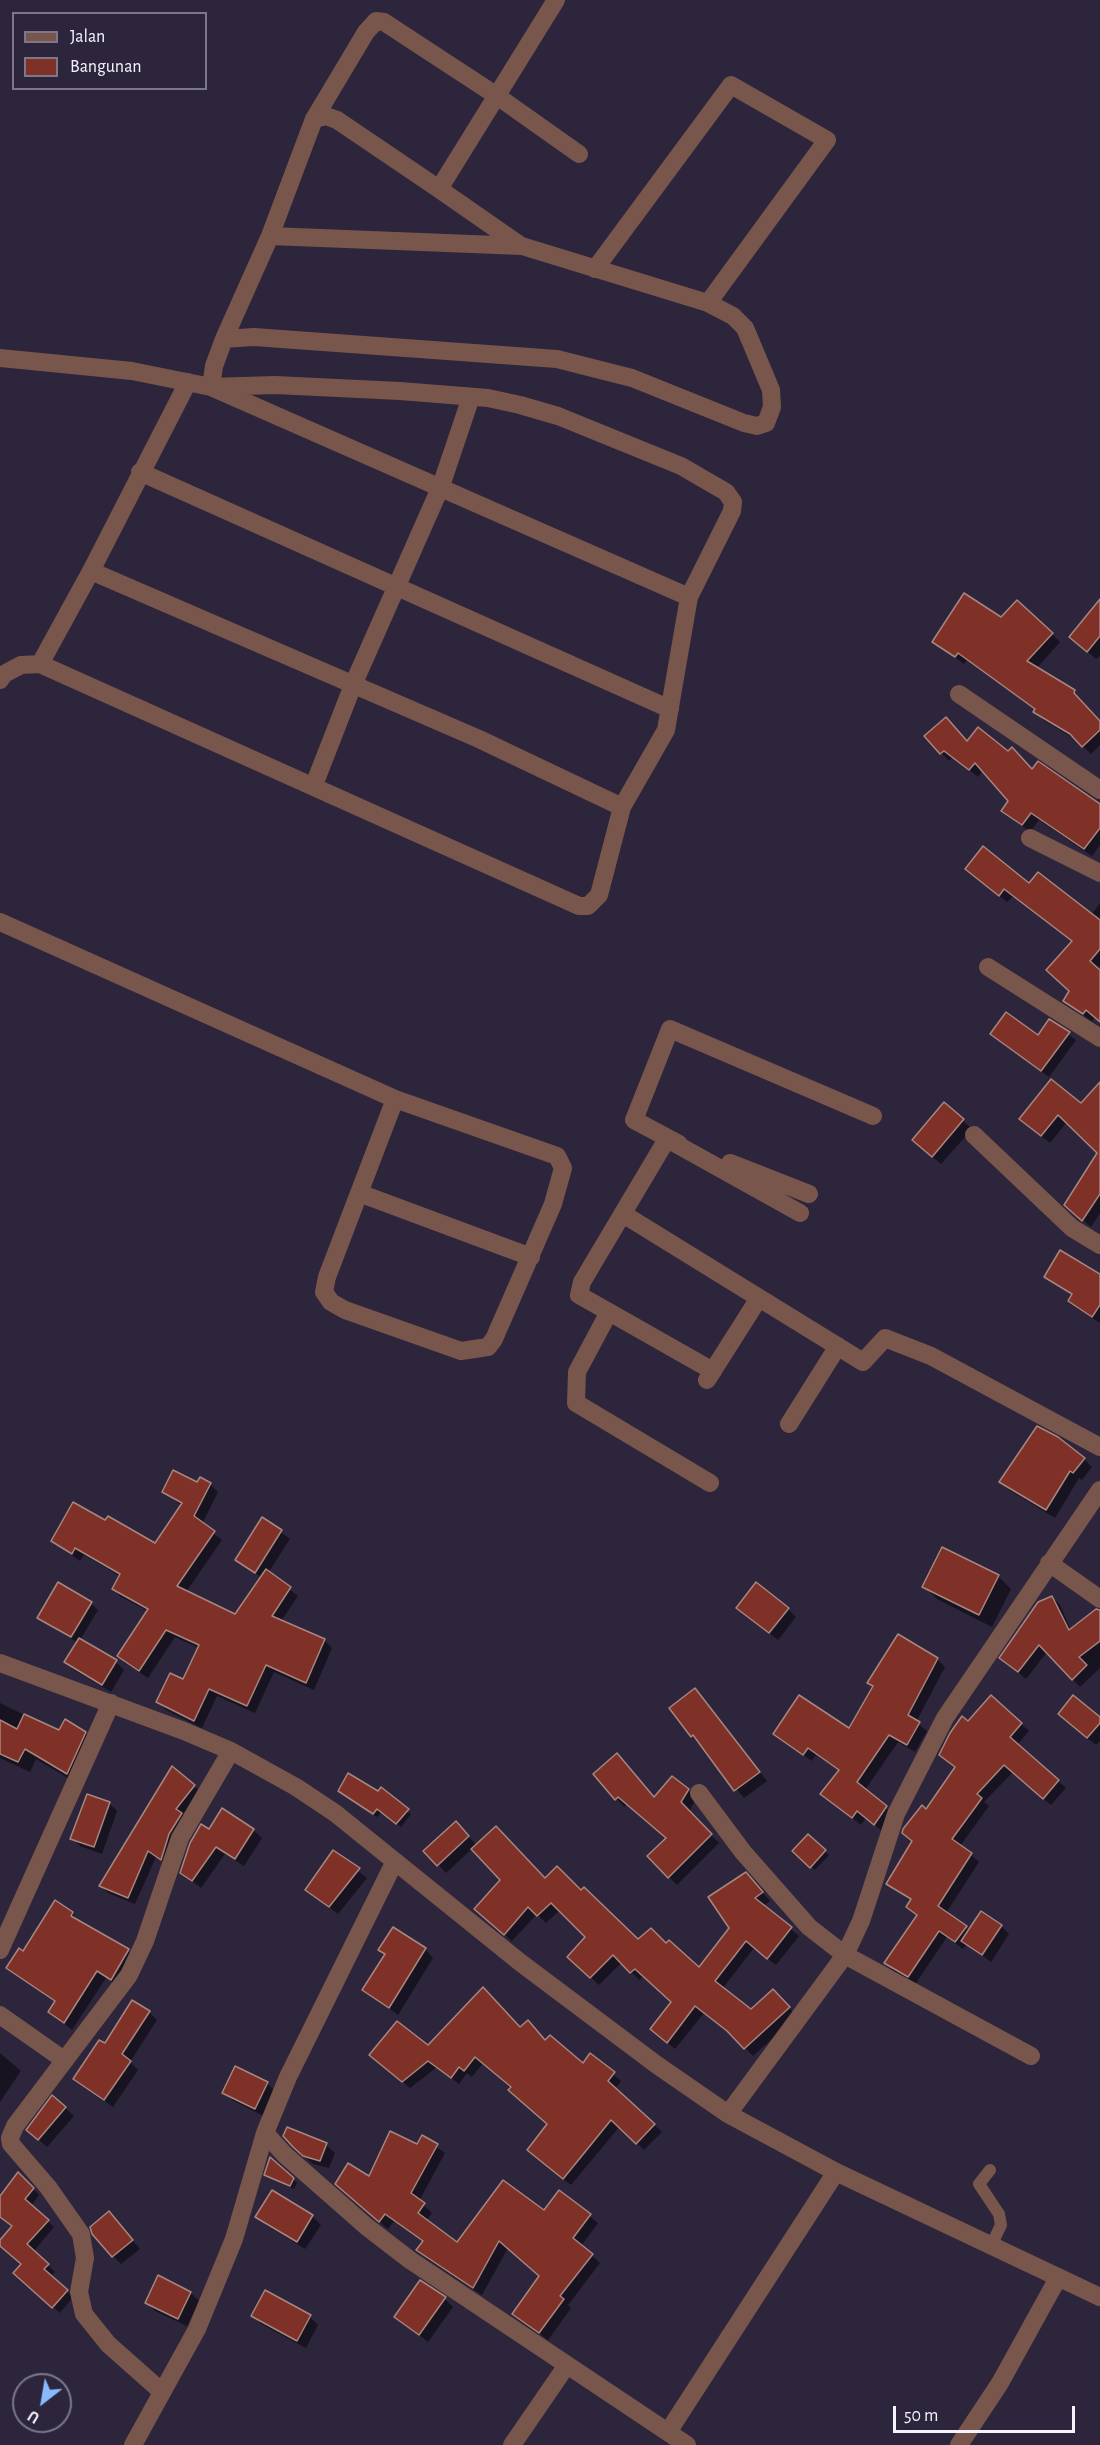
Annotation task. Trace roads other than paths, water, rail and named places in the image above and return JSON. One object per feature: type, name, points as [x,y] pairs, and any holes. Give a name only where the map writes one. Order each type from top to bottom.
[{"type":"street","points":[[439,189],[553,1]]},
{"type":"street","points":[[212,378],[224,339],[270,236],[314,119],[366,32],[376,21],[384,22],[497,96],[579,154]]},
{"type":"street","points":[[595,269],[731,85],[827,140],[708,303]]},
{"type":"street","points":[[314,119],[326,116],[337,120],[522,246]]},
{"type":"street","points":[[224,339],[266,338],[556,359],[632,378],[744,423],[757,426],[766,423],[771,416],[771,390],[745,328],[733,316],[708,303],[522,246],[270,236]]},
{"type":"street","points":[[0,358],[132,371],[188,382],[212,378],[275,385],[471,397],[520,405],[558,416],[681,466],[726,492],[733,502],[732,511],[689,597],[666,730],[622,807],[599,895],[588,906],[579,906],[314,785],[40,664],[21,665],[4,674],[0,680]]},
{"type":"street","points":[[212,378],[441,486],[689,597]]},
{"type":"street","points":[[40,664],[91,571],[188,382]]},
{"type":"street","points":[[314,785],[353,685],[441,486],[471,397]]},
{"type":"street","points":[[140,472],[670,709]]},
{"type":"street","points":[[91,571],[479,739],[622,807]]},
{"type":"street","points":[[959,694],[1100,790]]},
{"type":"street","points":[[1030,838],[1100,873]]},
{"type":"street","points":[[0,922],[395,1099],[558,1156],[563,1168],[553,1204],[531,1257],[488,1347],[461,1351],[345,1310],[331,1302],[324,1292],[327,1277],[395,1099]]},
{"type":"street","points":[[988,967],[1100,1038]]},
{"type":"street","points":[[800,1213],[634,1120],[670,1029],[873,1116]]},
{"type":"street","points":[[974,1135],[1072,1228],[1100,1245]]},
{"type":"street","points":[[667,1140],[809,1194]]},
{"type":"street","points":[[667,1140],[582,1282],[579,1295],[710,1376],[759,1298]]},
{"type":"street","points":[[359,1193],[531,1257]]},
{"type":"street","points":[[623,1214],[864,1362],[885,1338],[922,1352],[1100,1447]]},
{"type":"street","points":[[609,1312],[577,1372],[576,1403],[710,1483]]},
{"type":"street","points":[[789,1424],[838,1346]]},
{"type":"street","points":[[728,2114],[845,1955],[861,1921],[896,1814],[940,1728],[1100,1490]]},
{"type":"street","points":[[1049,1563],[1100,1599]]},
{"type":"street","points":[[0,1664],[111,1703],[231,1751],[296,1786],[335,1813],[521,1963],[657,2065],[728,2114],[836,2172],[1100,2298]]},
{"type":"street","points":[[0,1950],[111,1703]]},
{"type":"street","points":[[161,2391],[108,2344],[84,2314],[79,2292],[85,2258],[81,2234],[48,2187],[10,2144],[10,2138],[15,2126],[129,1974],[145,1941],[176,1847],[231,1751]]},
{"type":"street","points":[[699,1793],[778,1896],[809,1928],[845,1955],[1031,2056]]},
{"type":"street","points":[[133,2445],[197,2329],[234,2239],[265,2133],[317,2014],[395,1861]]},
{"type":"street","points":[[0,2015],[64,2060]]},
{"type":"street","points":[[265,2133],[285,2155],[367,2227],[410,2260],[687,2445]]},
{"type":"street","points":[[669,2432],[836,2172]]},
{"type":"street","points":[[959,2445],[1000,2383],[1058,2278]]},
{"type":"street","points":[[512,2445],[567,2365]]},
{"type":"lane","points":[[990,2170],[979,2184],[999,2214],[1001,2225],[991,2246]]}]
